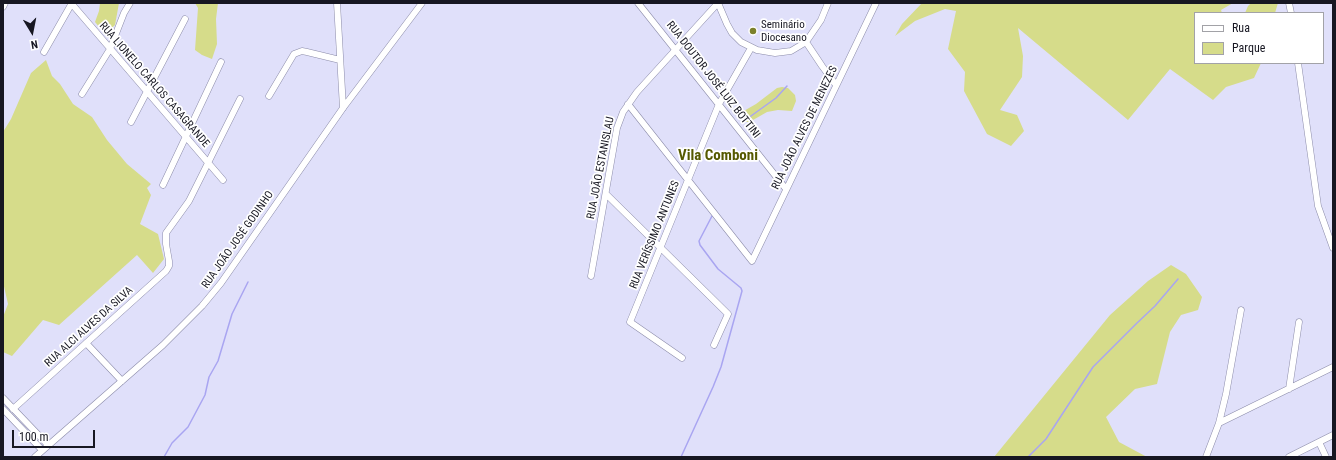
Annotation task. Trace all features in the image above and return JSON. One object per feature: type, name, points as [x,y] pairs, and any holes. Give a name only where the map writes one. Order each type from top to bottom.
[{"type":"street","points":[[3,7],[5,3]]},
{"type":"street","points":[[44,52],[71,3]]},
{"type":"street","name":"RUA LIONELO CARLOS CASAGRANDE","points":[[71,3],[223,180]]},
{"type":"street","points":[[82,94],[110,49],[124,13],[130,3]]},
{"type":"street","points":[[337,3],[343,108]]},
{"type":"street","name":"RUA JOÃO JOSÉ GODINHO","points":[[35,457],[176,334],[212,295],[343,108],[422,3]]},
{"type":"street","name":"RUA DOUTOR JOSÉ LUIZ BOTTINI","points":[[638,3],[786,189]]},
{"type":"street","points":[[718,3],[726,24],[732,34],[751,48],[767,52],[791,51],[806,42],[821,20],[828,3]]},
{"type":"street","name":"RUA JOÃO ESTANISLAU","points":[[591,276],[618,128],[623,112],[628,104],[718,3]]},
{"type":"street","name":"RUA JOÃO ALVES DE MENEZES","points":[[688,180],[752,261],[876,3]]},
{"type":"street","points":[[131,122],[186,19]]},
{"type":"street","points":[[806,42],[836,85]]},
{"type":"street","name":"RUA VERÍSSIMO ANTUNES","points":[[682,358],[630,322],[719,104],[751,48]]},
{"type":"street","points":[[269,96],[294,54],[302,51],[340,60]]},
{"type":"street","points":[[163,185],[221,62]]},
{"type":"street","points":[[1298,64],[1318,206],[1333,248]]},
{"type":"street","points":[[208,163],[240,99]]},
{"type":"street","points":[[628,104],[688,180]]},
{"type":"street","name":"RUA ALCI ALVES DA SILVA","points":[[14,409],[166,271],[169,266],[169,255],[166,244],[166,233],[187,205],[208,163]]},
{"type":"street","points":[[606,194],[728,314],[714,345]]},
{"type":"street","points":[[1206,457],[1228,388],[1241,310]]},
{"type":"street","points":[[1289,388],[1299,322]]},
{"type":"street","points":[[86,343],[122,382]]},
{"type":"street","points":[[1218,423],[1333,367]]},
{"type":"street","points":[[3,398],[48,445]]},
{"type":"street","points":[[3,409],[42,450]]},
{"type":"street","points":[[1289,457],[1333,435]]},
{"type":"street","points":[[1319,442],[1326,457]]},
{"type":"green space","points":[[100,3],[119,3],[115,25],[105,34],[95,22]]},
{"type":"green space","points":[[195,3],[218,3],[216,19],[217,44],[212,59],[195,50],[198,8]]},
{"type":"green space","points":[[922,3],[1233,3],[1221,10],[1222,12],[1194,12],[1194,64],[1261,64],[1254,78],[1226,87],[1213,100],[1170,69],[1128,120],[1018,28],[1023,56],[1022,77],[1000,110],[1017,115],[1024,131],[1011,146],[987,134],[964,91],[965,72],[948,49],[956,11],[945,9],[915,21],[895,36],[902,24]]},
{"type":"green space","points":[[1251,3],[1278,3],[1275,12],[1245,12]]},
{"type":"green space","points":[[46,60],[52,76],[60,84],[73,104],[92,117],[107,140],[127,164],[151,184],[147,188],[151,195],[140,224],[158,234],[164,259],[153,273],[137,255],[59,325],[43,320],[12,356],[3,352],[3,317],[8,304],[3,282],[3,132],[11,119],[31,73]]},
{"type":"green space","points":[[777,88],[788,88],[795,95],[796,101],[792,111],[778,110],[767,112],[748,122],[742,122],[740,117],[742,112],[756,104]]},
{"type":"green space","points":[[1171,265],[1186,274],[1202,297],[1198,310],[1181,315],[1170,332],[1157,384],[1135,389],[1106,417],[1119,442],[1147,457],[994,457],[1110,315],[1148,281]]},
{"type":"waterway","points":[[744,121],[776,98],[787,86]]},
{"type":"waterway","points":[[681,457],[721,367],[742,291],[741,288],[718,269],[700,245],[699,241],[712,216]]},
{"type":"waterway","points":[[1028,457],[1046,439],[1093,367],[1155,306],[1178,279]]},
{"type":"waterway","points":[[164,457],[172,443],[188,427],[205,395],[209,377],[218,361],[232,314],[248,282]]},
{"type":"place","name":"Seminário Diocesano","points":[[753,31]]},
{"type":"district","name":"Vila Comboni","points":[[718,156]]}]
